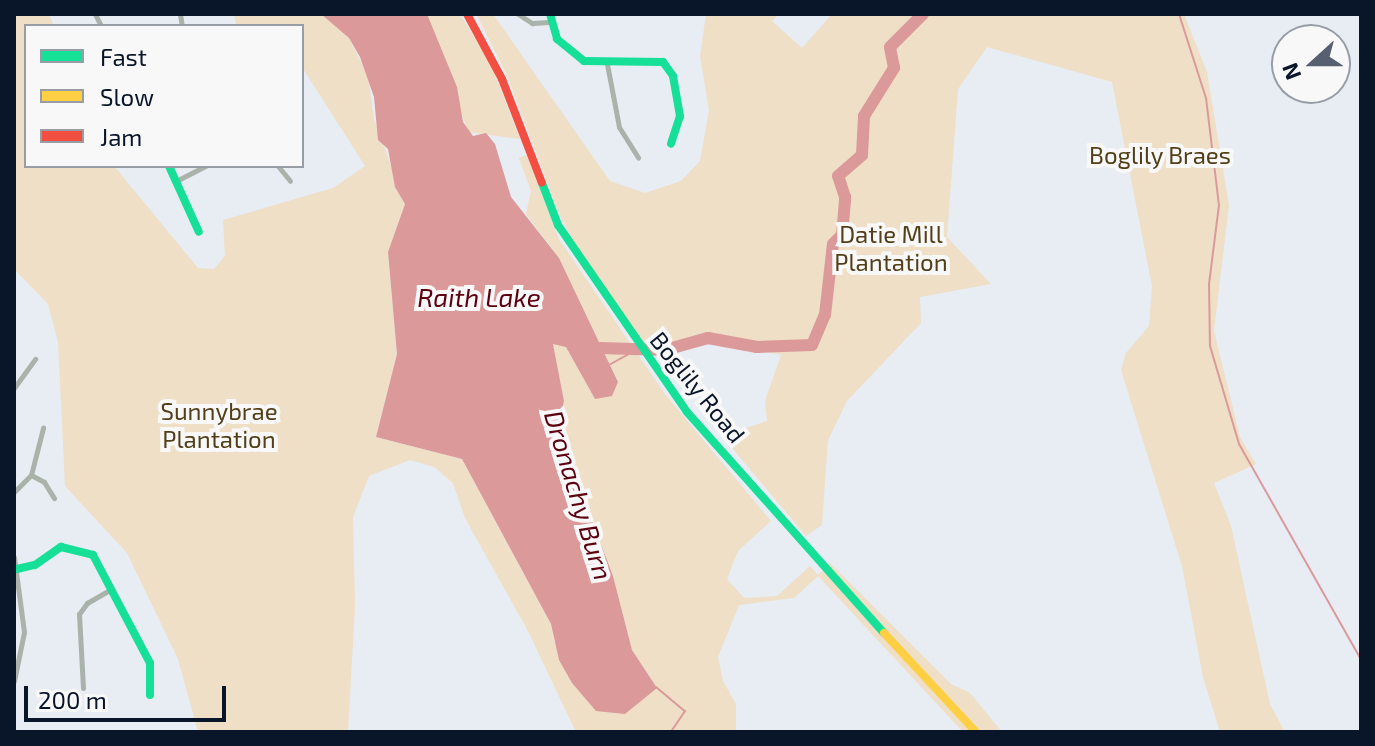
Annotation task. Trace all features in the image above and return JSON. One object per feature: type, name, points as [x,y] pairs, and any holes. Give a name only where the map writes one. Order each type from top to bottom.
[{"type":"main road","name":"Boglily Road","points":[[467,14],[491,54],[558,225],[636,343],[687,412],[820,565],[976,732]]},
{"type":"main road","points":[[550,18],[573,55],[607,64],[651,58],[663,62],[673,76],[680,116],[671,144]]},
{"type":"main road","points":[[170,168],[199,232]]},
{"type":"main road","points":[[17,569],[35,565],[61,547],[78,548],[93,555],[150,663],[150,695]]},
{"type":"street","points":[[518,14],[532,23],[550,18]]},
{"type":"street","points":[[607,64],[615,117],[638,158]]},
{"type":"street","points":[[176,181],[202,168]]},
{"type":"street","points":[[280,168],[290,181]]},
{"type":"street","points":[[14,388],[35,359]]},
{"type":"street","points":[[14,492],[31,475],[43,428]]},
{"type":"street","points":[[31,475],[44,482],[54,498]]},
{"type":"street","points":[[14,557],[22,644],[14,681]]},
{"type":"street","points":[[83,688],[79,614],[87,603],[112,588]]},
{"type":"street","points":[[14,644],[22,644]]},
{"type":"green space","name":"Sunnybrae Plantation","points":[[14,14],[49,14],[53,24],[24,24],[24,168],[116,168],[198,268],[214,269],[225,256],[223,220],[333,188],[365,166],[304,70],[304,24],[236,24],[234,14],[321,14],[349,38],[368,76],[374,119],[405,204],[388,252],[397,354],[376,437],[462,459],[551,624],[554,642],[657,688],[632,650],[613,576],[558,431],[564,401],[553,344],[566,346],[595,399],[618,382],[559,258],[526,214],[531,191],[519,158],[527,155],[559,239],[665,394],[771,521],[738,551],[727,579],[744,598],[777,596],[810,566],[818,575],[830,563],[951,684],[970,693],[1002,732],[963,732],[818,576],[794,598],[739,605],[718,657],[723,681],[736,704],[736,732],[576,732],[528,631],[465,518],[453,483],[434,467],[410,460],[369,476],[353,517],[355,606],[348,732],[198,732],[178,659],[127,553],[65,486],[58,342],[48,304],[14,269]]},
{"type":"green space","points":[[427,14],[460,14],[491,64],[520,139],[468,132]]},
{"type":"green space","points":[[476,14],[493,14],[610,181],[645,193],[681,181],[700,161],[709,110],[700,56],[706,14],[779,14],[772,21],[802,48],[832,14],[1184,14],[1207,72],[1229,205],[1214,331],[1240,437],[1256,464],[1214,483],[1231,526],[1270,704],[1285,732],[1220,732],[1203,677],[1182,566],[1121,370],[1126,353],[1149,326],[1152,286],[1112,82],[987,47],[958,89],[947,237],[991,284],[920,297],[921,323],[847,401],[828,440],[822,525],[806,536],[722,436],[767,421],[765,401],[781,355],[699,335],[665,348],[645,348],[577,248],[558,211],[507,75]]},
{"type":"water","name":"Raith Lake","points":[[321,14],[427,14],[457,87],[463,122],[473,136],[486,133],[495,144],[511,197],[559,258],[618,382],[612,396],[595,399],[566,347],[553,344],[564,401],[558,431],[613,576],[632,650],[657,688],[625,714],[596,711],[572,683],[559,660],[551,624],[462,459],[376,437],[397,354],[388,252],[405,204],[395,187],[388,149],[378,140],[374,97],[360,57],[349,38]]},
{"type":"waterway","points":[[600,348],[665,350],[708,338],[757,347],[812,345],[825,315],[833,244],[842,235],[845,197],[838,176],[862,155],[864,116],[894,68],[890,47],[923,14]]},
{"type":"waterway","points":[[1179,14],[1206,98],[1219,205],[1209,284],[1210,346],[1239,444],[1361,660]]},
{"type":"waterway","points":[[609,365],[636,350]]},
{"type":"waterway","name":"Dronachy Burn","points":[[656,687],[685,711],[671,732]]},
{"type":"traffic: fast","points":[[550,14],[557,39],[584,61],[663,62],[673,76],[680,116],[671,144]]},
{"type":"traffic: fast","points":[[170,168],[199,232]]},
{"type":"traffic: fast","points":[[542,183],[558,225],[687,412],[884,633]]},
{"type":"traffic: fast","points":[[17,569],[35,565],[61,547],[93,555],[150,663],[150,695]]},
{"type":"traffic: slow","points":[[884,633],[976,732]]},
{"type":"traffic: jam","points":[[467,14],[502,79],[542,183]]},
{"type":"park label","name":"Boglily Braes","points":[[1160,155]]},
{"type":"park label","name":"Datie Mill Plantation","points":[[891,248]]}]
